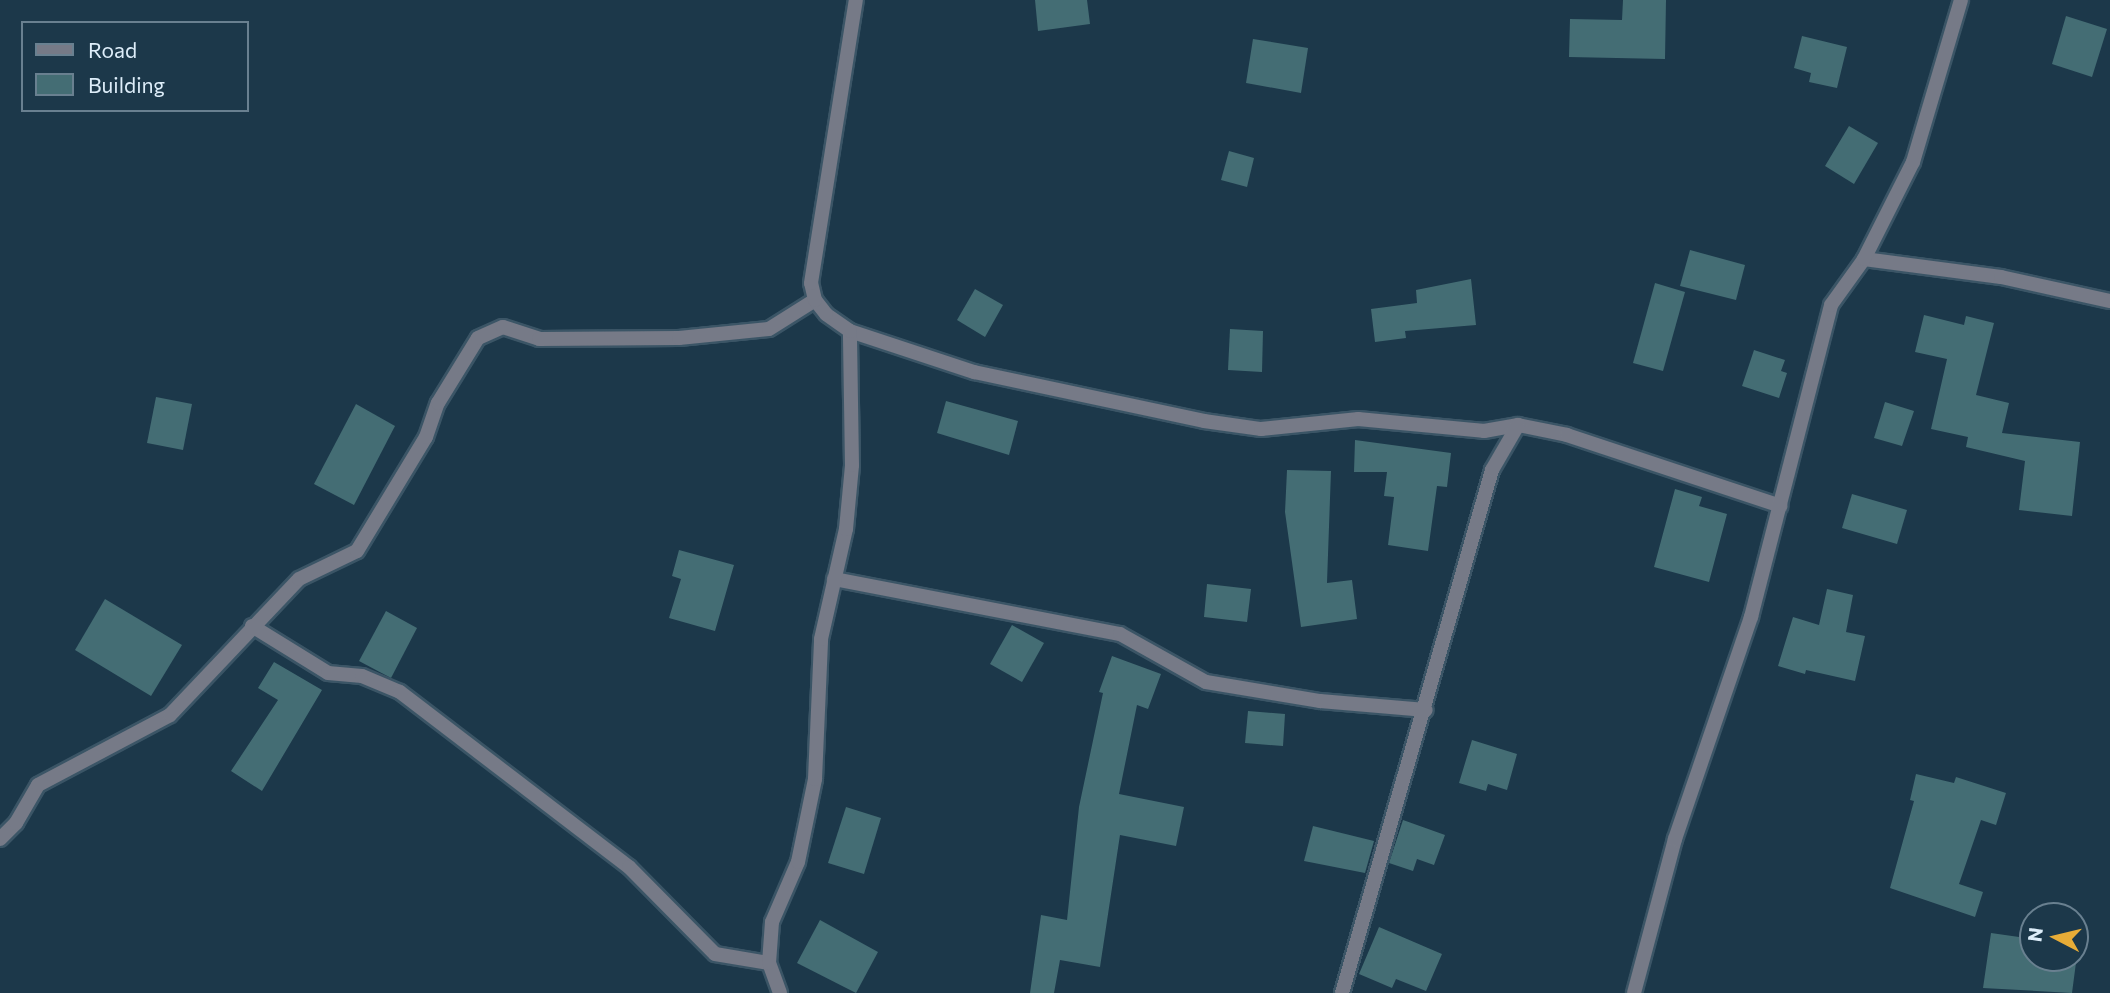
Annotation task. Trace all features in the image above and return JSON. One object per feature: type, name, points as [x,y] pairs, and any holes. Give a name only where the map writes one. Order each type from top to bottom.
[{"type":"street","points":[[856,0],[811,284],[815,300],[850,331],[975,372],[1204,421],[1261,429],[1358,419],[1484,431],[1518,425],[1567,435],[1781,506]]},
{"type":"street","points":[[1634,993],[1675,839],[1751,617],[1830,305],[1864,259],[1913,162],[1961,0]]},
{"type":"street","points":[[1864,259],[2001,277],[2110,301]]},
{"type":"street","points":[[0,839],[16,823],[38,785],[170,715],[252,625],[299,579],[357,551],[426,437],[438,403],[478,338],[503,327],[539,339],[679,338],[769,329],[815,300]]},
{"type":"street","points":[[780,993],[769,963],[772,922],[798,862],[815,779],[821,639],[846,529],[852,465],[850,331]]},
{"type":"street","points":[[1342,993],[1426,710],[1492,470],[1518,425]]},
{"type":"street","points":[[834,579],[1120,634],[1206,682],[1320,701],[1426,710]]},
{"type":"street","points":[[252,625],[328,673],[362,676],[400,692],[629,867],[715,954],[769,963]]},
{"type":"building","points":[[1035,0],[1087,0],[1090,24],[1038,31]]},
{"type":"building","points":[[1623,0],[1666,0],[1665,59],[1569,57],[1570,19],[1622,20]]},
{"type":"building","points":[[2066,16],[2107,29],[2092,77],[2052,64]]},
{"type":"building","points":[[1802,36],[1847,47],[1837,88],[1809,82],[1811,73],[1794,68]]},
{"type":"building","points":[[1253,39],[1308,48],[1301,93],[1246,83]]},
{"type":"building","points":[[1849,126],[1878,143],[1854,184],[1825,166]]},
{"type":"building","points":[[1229,151],[1254,158],[1247,187],[1221,180]]},
{"type":"building","points":[[1690,250],[1745,265],[1736,300],[1680,286]]},
{"type":"building","points":[[1471,279],[1476,325],[1405,331],[1406,338],[1375,342],[1371,309],[1417,303],[1416,290]]},
{"type":"building","points":[[1655,283],[1685,292],[1663,371],[1633,363]]},
{"type":"building","points":[[975,289],[1003,305],[985,337],[957,320]]},
{"type":"building","points":[[1924,315],[1964,325],[1966,316],[1994,323],[1976,395],[2009,403],[2002,433],[2080,442],[2072,516],[2019,510],[2025,461],[1966,447],[1968,437],[1931,429],[1947,359],[1915,352]]},
{"type":"building","points":[[1230,329],[1263,331],[1262,372],[1228,370]]},
{"type":"building","points":[[1754,350],[1785,360],[1781,371],[1787,373],[1779,398],[1742,386]]},
{"type":"building","points":[[156,397],[192,404],[183,450],[147,443]]},
{"type":"building","points":[[946,401],[1018,421],[1009,455],[937,433]]},
{"type":"building","points":[[1885,402],[1914,411],[1902,446],[1874,438]]},
{"type":"building","points":[[356,404],[395,426],[354,505],[314,484]]},
{"type":"building","points":[[1355,440],[1451,453],[1447,487],[1437,486],[1428,551],[1388,545],[1394,497],[1384,496],[1387,472],[1354,472]]},
{"type":"building","points":[[1287,470],[1331,471],[1327,583],[1352,580],[1357,619],[1301,627],[1285,512]]},
{"type":"building","points":[[1675,489],[1702,497],[1699,506],[1727,514],[1709,582],[1654,567]]},
{"type":"building","points":[[1852,494],[1907,510],[1897,544],[1842,528]]},
{"type":"building","points":[[679,550],[734,565],[715,631],[669,618],[681,579],[672,576]]},
{"type":"building","points":[[1207,584],[1251,589],[1247,622],[1204,617]]},
{"type":"building","points":[[1827,589],[1853,595],[1846,632],[1865,636],[1855,681],[1806,670],[1805,674],[1778,666],[1793,617],[1819,625]]},
{"type":"building","points":[[105,599],[182,645],[151,696],[75,650]]},
{"type":"building","points":[[386,611],[417,628],[391,678],[359,661]]},
{"type":"building","points":[[1012,625],[1044,643],[1022,682],[990,664]]},
{"type":"building","points":[[1112,656],[1161,674],[1148,709],[1137,705],[1119,794],[1184,807],[1176,846],[1120,835],[1100,967],[1060,960],[1054,993],[1030,993],[1041,915],[1067,920],[1079,807],[1103,693],[1099,692]]},
{"type":"building","points":[[274,662],[322,690],[262,791],[231,771],[278,700],[258,688]]},
{"type":"building","points":[[1248,711],[1285,714],[1283,746],[1245,743]]},
{"type":"building","points":[[1472,740],[1517,754],[1507,790],[1488,784],[1486,791],[1459,783]]},
{"type":"building","points":[[1916,774],[1954,783],[1956,777],[2006,793],[1996,825],[1981,820],[1959,884],[1983,892],[1975,917],[1890,888],[1914,801],[1910,800]]},
{"type":"building","points":[[846,807],[881,818],[864,874],[828,863]]},
{"type":"building","points":[[1403,820],[1445,835],[1434,865],[1417,859],[1413,871],[1389,863]]},
{"type":"building","points":[[1313,826],[1374,841],[1365,873],[1304,861]]},
{"type":"building","points":[[820,920],[878,952],[856,993],[797,963]]},
{"type":"building","points":[[1379,927],[1442,954],[1426,991],[1396,979],[1392,988],[1359,974]]},
{"type":"building","points":[[1991,933],[2019,937],[2019,972],[2075,972],[2072,993],[1983,988]]}]
